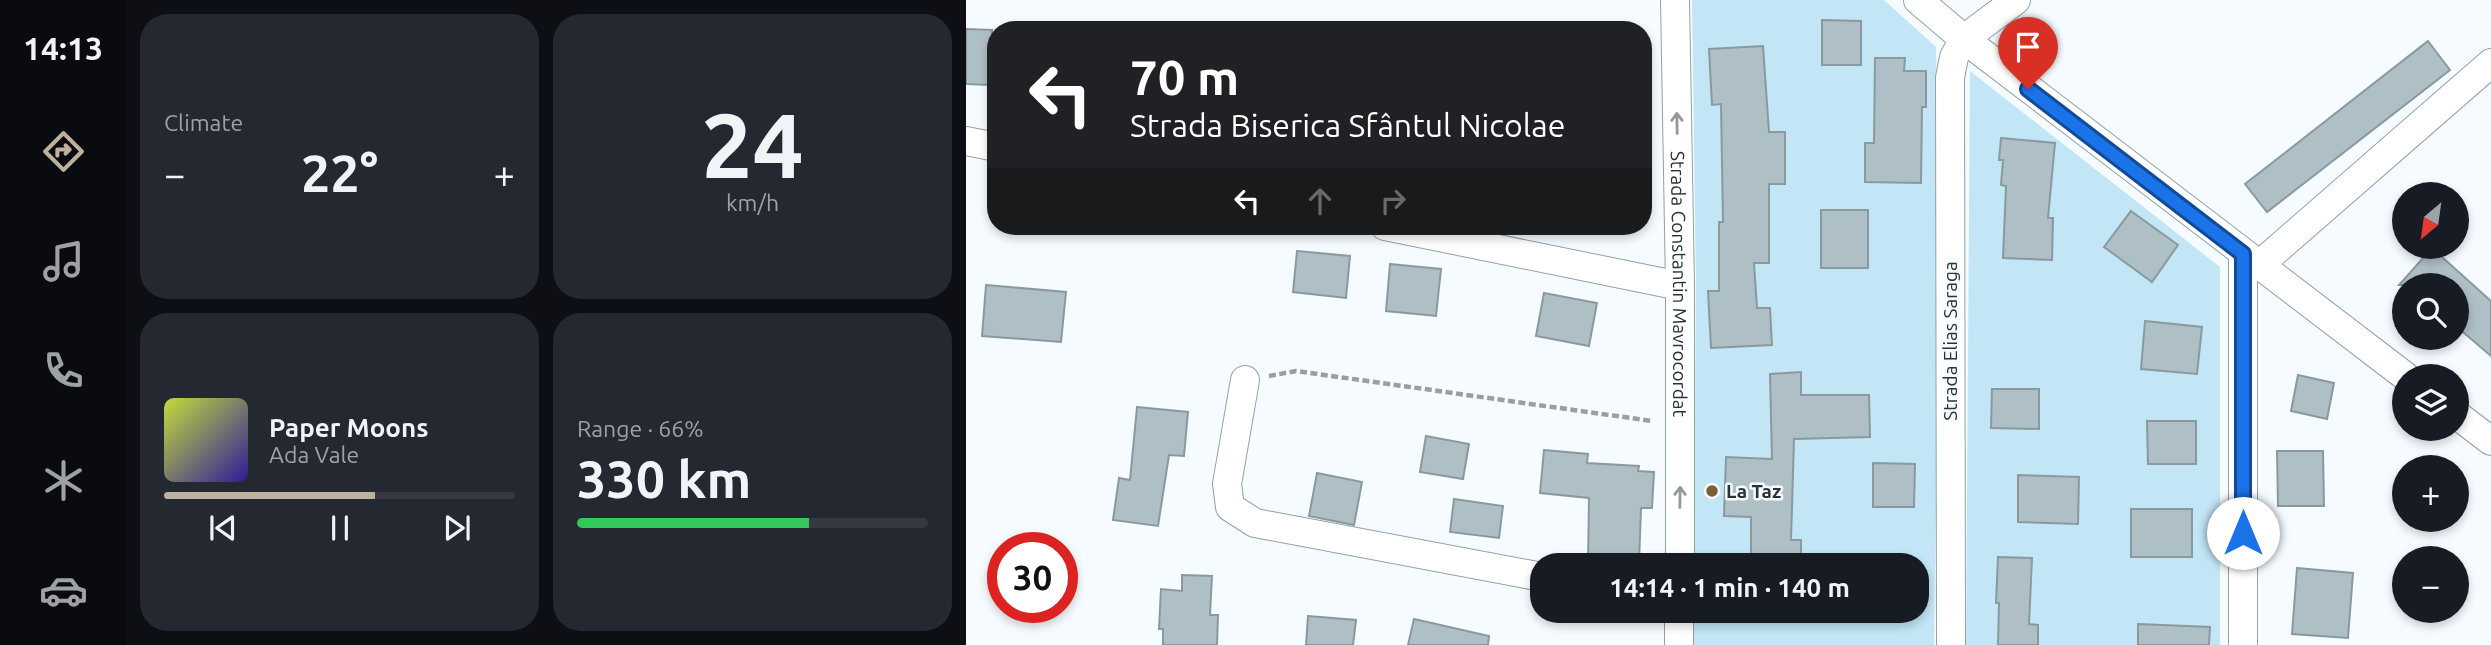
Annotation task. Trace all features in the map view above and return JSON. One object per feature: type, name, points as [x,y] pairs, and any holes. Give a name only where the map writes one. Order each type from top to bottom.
[{"type":"street","name":"Strada Constantin Mavrocordat","points":[[1675,0],[1680,286],[1680,553]]},
{"type":"street","points":[[1918,0],[1964,39],[2392,366]]},
{"type":"street","points":[[1964,39],[2016,0]]},
{"type":"street","name":"Strada Elias Saraga","points":[[1951,645],[1950,78],[1954,57],[1964,39]]},
{"type":"street","points":[[2243,645],[2251,260],[2491,63]]},
{"type":"street","points":[[966,141],[987,145]]},
{"type":"street","points":[[1429,235],[1680,286]]},
{"type":"street","points":[[1245,380],[1227,484],[1230,507],[1255,523],[1530,575]]},
{"type":"street","points":[[2469,424],[2491,441]]},
{"type":"street","points":[[1679,623],[1679,645]]},
{"type":"path","points":[[1245,380],[1296,371],[1681,425]]},
{"type":"shaded area","points":[[1692,0],[1884,0],[1936,47],[1939,283],[1934,645],[1694,645],[1694,623],[1929,623],[1929,553],[1694,553],[1696,282]]},
{"type":"shaded area","points":[[1970,71],[2220,267],[2220,645],[1966,645]]},
{"type":"building","points":[[1822,20],[1861,21],[1861,65],[1822,65]]},
{"type":"building","points":[[966,29],[987,30],[987,85],[966,84]]},
{"type":"building","points":[[2428,41],[2450,70],[2267,212],[2245,184]]},
{"type":"building","points":[[1763,46],[1769,132],[1785,132],[1785,184],[1769,184],[1769,263],[1754,263],[1757,308],[1770,308],[1772,345],[1711,348],[1708,291],[1719,291],[1719,222],[1723,222],[1721,104],[1712,105],[1709,49]]},
{"type":"building","points":[[1875,58],[1905,58],[1904,71],[1926,71],[1926,107],[1922,107],[1921,183],[1865,182],[1865,143],[1874,143]]},
{"type":"building","points":[[2001,138],[2055,143],[2048,218],[2053,218],[2052,260],[2003,258],[2006,186],[2001,185]]},
{"type":"building","points":[[1821,210],[1868,210],[1868,268],[1821,268]]},
{"type":"building","points":[[2131,211],[2178,245],[2152,282],[2104,247]]},
{"type":"building","points":[[1297,251],[1350,256],[1346,298],[1293,292]]},
{"type":"building","points":[[2422,259],[2444,259],[2460,273],[2410,273]]},
{"type":"building","points":[[1390,264],[1441,269],[1436,316],[1386,311]]},
{"type":"building","points":[[2469,281],[2491,301],[2491,356],[2469,337]]},
{"type":"building","points":[[986,285],[1066,292],[1061,342],[982,336]]},
{"type":"building","points":[[1544,293],[1597,303],[1589,346],[1536,336]]},
{"type":"building","points":[[2145,321],[2202,327],[2197,374],[2141,369]]},
{"type":"building","points":[[1801,372],[1801,395],[1869,395],[1870,437],[1794,439],[1791,540],[1801,540],[1801,553],[1751,553],[1751,517],[1724,516],[1726,457],[1772,459],[1770,374]]},
{"type":"building","points":[[2298,375],[2334,383],[2327,419],[2291,411]]},
{"type":"building","points":[[1992,389],[2039,389],[2039,429],[1991,428]]},
{"type":"building","points":[[1137,407],[1188,412],[1184,456],[1169,455],[1158,526],[1113,520],[1119,478],[1130,480]]},
{"type":"building","points":[[2147,421],[2196,421],[2196,464],[2148,464]]},
{"type":"building","points":[[1426,436],[1469,444],[1463,479],[1420,472]]},
{"type":"building","points":[[1544,450],[1588,454],[1587,463],[1639,466],[1638,471],[1654,472],[1652,508],[1641,508],[1639,553],[1588,553],[1589,498],[1540,493]]},
{"type":"building","points":[[2277,451],[2323,451],[2324,506],[2278,506]]},
{"type":"building","points":[[1873,463],[1915,464],[1914,507],[1873,507]]},
{"type":"building","points":[[1317,473],[1362,482],[1354,525],[1309,516]]},
{"type":"building","points":[[2018,475],[2079,477],[2078,524],[2018,522]]},
{"type":"building","points":[[1454,499],[1503,506],[1499,538],[1450,532]]},
{"type":"building","points":[[2131,509],[2192,509],[2192,557],[2131,557]]},
{"type":"building","points":[[1998,557],[2032,558],[2029,624],[2038,625],[2038,645],[1998,645]]},
{"type":"building","points":[[2297,568],[2353,573],[2348,638],[2292,634]]},
{"type":"building","points":[[1182,575],[1212,576],[1210,615],[1218,615],[1217,645],[1163,645],[1163,629],[1159,629],[1161,589],[1182,591]]},
{"type":"building","points":[[1308,616],[1356,620],[1353,645],[1306,645]]},
{"type":"building","points":[[1414,619],[1489,636],[1488,645],[1408,645]]},
{"type":"building","points":[[2138,624],[2210,627],[2209,645],[2138,645]]},
{"type":"place","name":"La Taz","points":[[1712,491]]},
{"type":"route","points":[[2028,89],[2243,254],[2243,533]]}]
